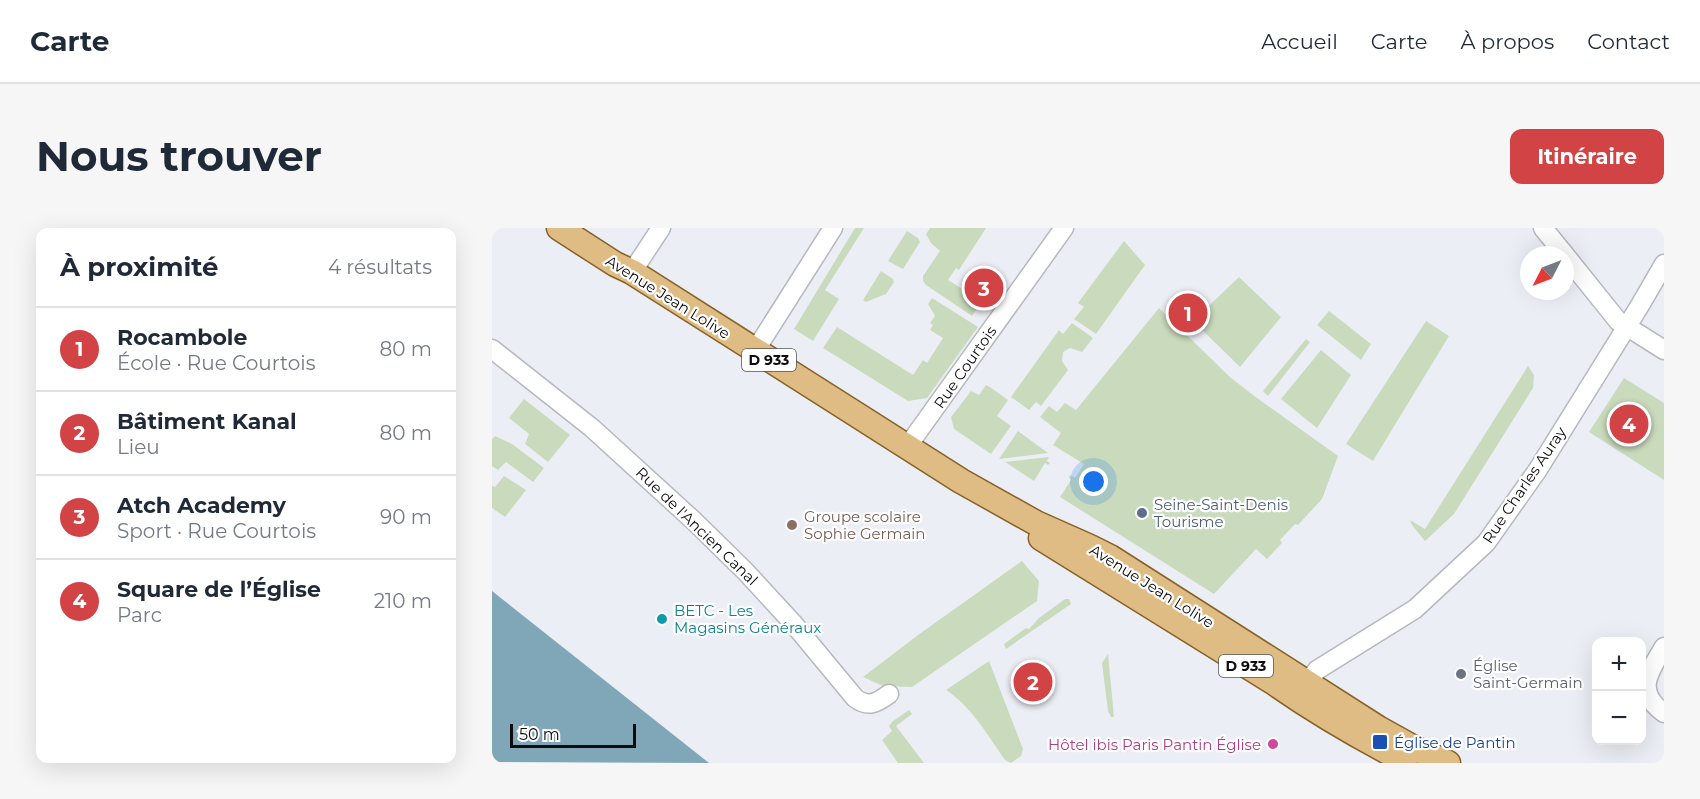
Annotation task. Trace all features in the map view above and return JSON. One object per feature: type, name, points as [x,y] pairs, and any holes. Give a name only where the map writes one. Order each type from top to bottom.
[{"type":"main road","name":"Avenue Jean Lolive","points":[[559,228],[961,481],[1027,529],[1301,691],[1448,763]]},
{"type":"main road","name":"Avenue Jean Lolive","points":[[1301,691],[1341,728],[1410,763]]},
{"type":"street","points":[[632,272],[661,228]]},
{"type":"street","points":[[755,351],[833,228]]},
{"type":"street","name":"Rue Courtois","points":[[908,447],[1064,228]]},
{"type":"street","points":[[1544,228],[1558,246]]},
{"type":"street","name":"Rue Charles Auray","points":[[1301,691],[1317,670],[1415,609],[1486,543],[1537,471],[1640,307],[1664,264]]},
{"type":"street","points":[[1574,266],[1618,321],[1664,350]]},
{"type":"street","name":"Rue de l'Ancien Canal","points":[[492,349],[592,428],[642,471],[745,571],[792,622],[855,698],[862,703],[869,704],[889,694]]},
{"type":"street","points":[[1664,647],[1648,673],[1646,688],[1656,706],[1664,713]]},
{"type":"green space","points":[[855,228],[864,228],[825,290],[839,299],[813,341],[794,329]]},
{"type":"green space","points":[[930,228],[986,228],[959,270],[956,268],[948,280],[982,301],[972,316],[923,281],[923,276],[940,251],[931,243],[926,234]]},
{"type":"green space","points":[[907,231],[920,242],[903,269],[888,261]]},
{"type":"green space","points":[[1124,241],[1145,265],[1096,334],[1074,319],[1084,307],[1078,303]]},
{"type":"green space","points":[[881,271],[894,282],[886,294],[866,302],[863,300]]},
{"type":"green space","points":[[1239,277],[1281,317],[1240,367],[1193,321]]},
{"type":"green space","points":[[932,298],[978,327],[927,398],[908,401],[823,348],[837,327],[913,375],[923,360],[927,363],[943,338],[930,330],[933,325],[930,323],[935,316],[928,304]]},
{"type":"green space","points":[[1159,308],[1231,378],[1338,456],[1322,499],[1298,525],[1295,524],[1280,540],[1282,543],[1267,559],[1256,549],[1214,594],[1060,497],[1071,480],[1070,475],[1075,478],[1084,464],[1053,445],[1061,433],[1040,417],[1049,406],[1057,412],[1065,403],[1076,410]]},
{"type":"green space","points":[[1329,311],[1371,344],[1361,360],[1317,325]]},
{"type":"green space","points":[[1426,321],[1449,336],[1373,461],[1346,444]]},
{"type":"green space","points":[[1072,323],[1093,338],[1082,352],[1070,348],[1063,352],[1062,361],[1068,370],[1041,406],[1036,402],[1029,410],[1011,397],[1059,330],[1063,334]]},
{"type":"green space","points":[[1306,339],[1310,342],[1268,396],[1263,391]]},
{"type":"green space","points":[[1321,350],[1351,375],[1317,428],[1281,399]]},
{"type":"green space","points":[[1528,366],[1534,375],[1533,388],[1454,514],[1425,541],[1410,520],[1425,529]]},
{"type":"green space","points":[[1624,378],[1664,403],[1664,480],[1589,432]]},
{"type":"green space","points":[[986,385],[1008,400],[997,416],[1011,426],[991,454],[954,429],[951,417],[971,391],[979,395]]},
{"type":"green space","points":[[524,399],[570,435],[548,462],[525,444],[529,434],[509,418]]},
{"type":"green space","points":[[1018,431],[1048,453],[999,459]]},
{"type":"green space","points":[[495,436],[512,444],[544,468],[533,482],[506,462],[498,470],[492,466],[492,439]]},
{"type":"green space","points":[[1049,457],[1047,461],[1050,463],[1048,465],[1045,463],[1034,481],[1005,462]]},
{"type":"green space","points":[[504,476],[526,490],[505,517],[492,508],[492,486],[495,487]]},
{"type":"green space","points":[[1022,561],[1039,581],[1037,601],[912,687],[883,686],[863,677],[918,635]]},
{"type":"green space","points":[[1065,599],[1069,599],[1071,604],[1006,649],[1004,644],[1026,628],[1029,629],[1039,618]]},
{"type":"green space","points":[[1108,654],[1114,717],[1111,717],[1108,711],[1102,663]]},
{"type":"green space","points":[[989,661],[1023,749],[1021,756],[1011,763],[1005,760],[972,713],[946,690]]},
{"type":"green space","points":[[909,710],[912,714],[896,726],[924,763],[898,763],[882,740],[892,731],[889,726],[893,721]]},
{"type":"water","points":[[492,591],[709,763],[492,762]]},
{"type":"place","name":"Atch Academy","points":[[984,288]]},
{"type":"place","name":"Rocambole","points":[[1188,313]]},
{"type":"place","name":"Square de l’Église","points":[[1629,424]]},
{"type":"place","name":"Seine-Saint-Denis Tourisme","points":[[1142,513]]},
{"type":"place","name":"Groupe scolaire Sophie Germain","points":[[792,525]]},
{"type":"place","name":"BETC - Les Magasins Généraux","points":[[662,619]]},
{"type":"place","name":"Église Saint-Germain","points":[[1461,674]]},
{"type":"place","name":"Bâtiment Kanal","points":[[1033,682]]},
{"type":"place","name":"Église de Pantin","points":[[1380,742]]},
{"type":"place","name":"Hôtel ibis Paris Pantin Église","points":[[1273,744]]}]
